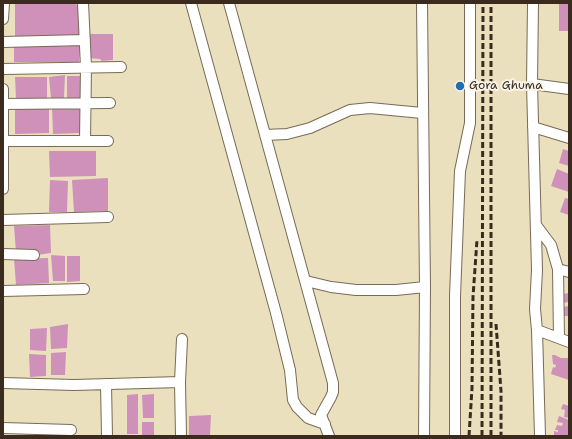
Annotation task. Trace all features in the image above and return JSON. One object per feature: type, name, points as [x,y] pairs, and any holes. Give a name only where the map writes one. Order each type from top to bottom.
[{"type":"street","points":[[3,19],[4,3]]},
{"type":"street","points":[[83,3],[86,67],[85,141]]},
{"type":"street","points":[[191,3],[276,313],[290,370],[293,400],[297,407],[308,418],[325,424]]},
{"type":"street","points":[[229,3],[333,383],[333,392],[321,416],[329,436]]},
{"type":"street","points":[[422,3],[425,288],[424,436]]},
{"type":"street","points":[[455,436],[455,296],[460,171],[470,123],[470,3]]},
{"type":"street","points":[[533,3],[532,84],[537,270],[535,309],[540,436]]},
{"type":"street","points":[[3,42],[85,40]]},
{"type":"street","points":[[3,69],[121,67]]},
{"type":"street","points":[[532,84],[569,89]]},
{"type":"street","points":[[3,89],[3,189]]},
{"type":"street","points":[[3,104],[110,103]]},
{"type":"street","points":[[265,135],[287,134],[310,128],[350,110],[370,108],[422,114]]},
{"type":"street","points":[[533,127],[569,138]]},
{"type":"street","points":[[3,141],[108,141]]},
{"type":"street","points":[[3,220],[108,217]]},
{"type":"street","points":[[536,225],[551,245],[558,269],[564,340],[537,330]]},
{"type":"street","points":[[3,254],[34,255]]},
{"type":"street","points":[[558,269],[569,272]]},
{"type":"street","points":[[306,281],[330,288],[356,290],[425,288]]},
{"type":"street","points":[[3,291],[84,289]]},
{"type":"street","points":[[181,436],[180,382],[182,339]]},
{"type":"street","points":[[3,383],[74,385],[180,382]]},
{"type":"street","points":[[106,384],[108,436]]},
{"type":"street","points":[[3,428],[71,430]]},
{"type":"building","points":[[75,3],[80,8],[80,35],[15,38],[15,4]]},
{"type":"building","points":[[559,3],[569,3],[569,31],[559,31]]},
{"type":"building","points":[[87,34],[113,34],[113,60],[102,61],[100,59],[88,58]]},
{"type":"building","points":[[80,45],[79,62],[14,62],[14,47]]},
{"type":"building","points":[[65,75],[64,98],[51,98],[49,77]]},
{"type":"building","points":[[67,76],[82,76],[82,99],[67,100]]},
{"type":"building","points":[[15,77],[47,77],[47,99],[16,99]]},
{"type":"building","points":[[52,107],[82,108],[81,133],[53,134]]},
{"type":"building","points":[[15,108],[49,109],[49,133],[15,134]]},
{"type":"building","points":[[563,149],[569,151],[569,166],[559,163]]},
{"type":"building","points":[[49,151],[96,151],[96,176],[50,177]]},
{"type":"building","points":[[557,169],[569,174],[569,192],[551,186]]},
{"type":"building","points":[[108,178],[108,211],[74,212],[72,180]]},
{"type":"building","points":[[50,180],[68,181],[67,212],[49,212]]},
{"type":"building","points":[[565,198],[569,199],[569,215],[560,212]]},
{"type":"building","points":[[50,225],[51,253],[37,255],[37,250],[16,252],[14,226]]},
{"type":"building","points":[[51,255],[65,256],[65,281],[53,281]]},
{"type":"building","points":[[67,256],[80,256],[80,281],[67,282]]},
{"type":"building","points":[[48,258],[49,283],[16,285],[14,259]]},
{"type":"building","points":[[569,293],[569,305],[568,302],[563,303],[563,294]]},
{"type":"building","points":[[569,306],[569,316],[563,316],[562,307]]},
{"type":"building","points":[[68,324],[67,348],[51,349],[50,327]]},
{"type":"building","points":[[47,328],[46,351],[30,350],[30,329]]},
{"type":"building","points":[[66,352],[65,375],[51,375],[51,353]]},
{"type":"building","points":[[29,354],[46,355],[46,376],[30,377]]},
{"type":"building","points":[[552,355],[561,358],[569,358],[569,380],[551,374],[553,367],[555,368],[556,365],[553,364]]},
{"type":"building","points":[[138,394],[138,434],[127,434],[127,395]]},
{"type":"building","points":[[154,394],[154,418],[143,418],[142,395]]},
{"type":"building","points":[[563,404],[569,406],[569,418],[564,417],[565,410],[561,409]]},
{"type":"building","points":[[211,415],[210,436],[189,436],[189,416]]},
{"type":"building","points":[[559,416],[569,420],[569,436],[554,436],[554,431],[558,432],[558,430],[555,430],[557,425],[562,426],[563,423],[557,422]]},
{"type":"building","points":[[142,422],[154,422],[154,436],[142,436]]},
{"type":"railway","points":[[482,436],[483,3]]},
{"type":"railway","points":[[491,3],[491,436]]},
{"type":"railway","points":[[469,436],[472,388],[473,297],[477,240]]},
{"type":"railway","points":[[496,324],[501,391],[501,436]]},
{"type":"place","name":"Gora Ghuma","points":[[460,86]]}]
